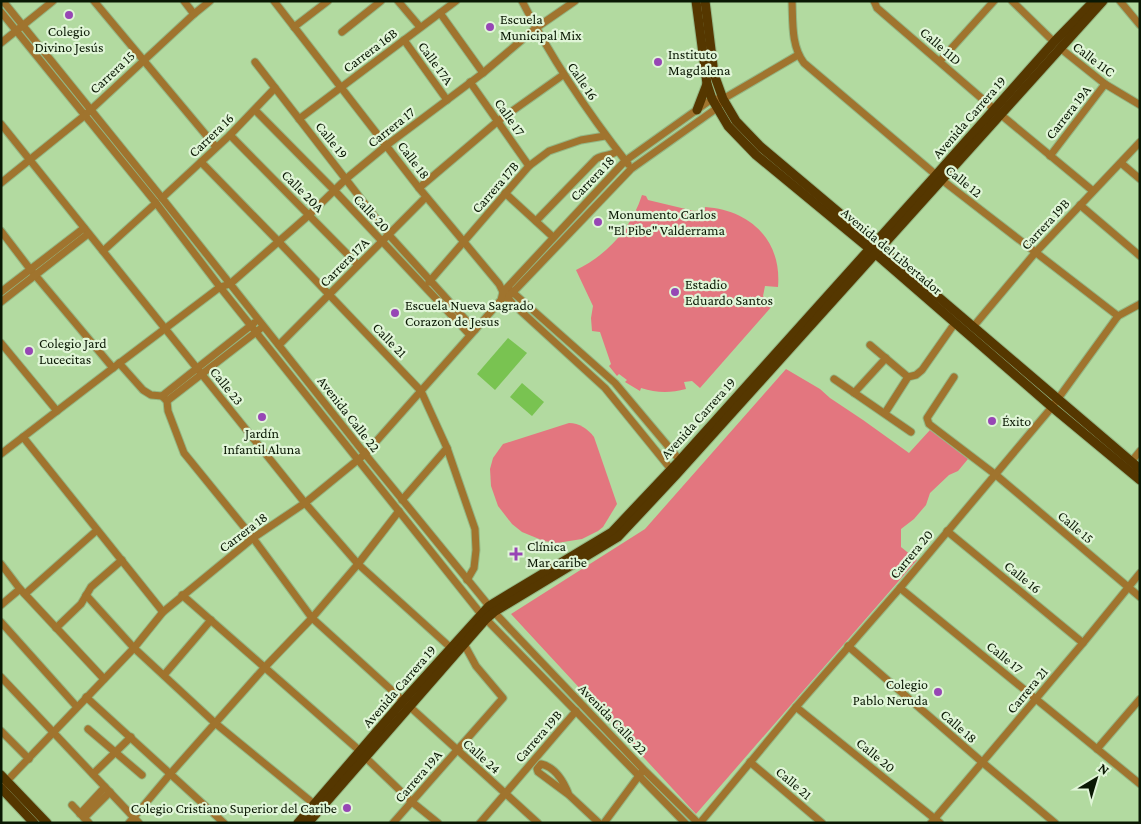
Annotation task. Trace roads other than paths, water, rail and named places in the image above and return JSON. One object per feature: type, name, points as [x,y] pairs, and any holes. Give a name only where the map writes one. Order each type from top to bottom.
[{"type":"main road","name":"Avenida del Libertador","points":[[696,1],[707,84],[714,103],[728,126],[756,155],[876,248],[972,327],[1140,480]]},
{"type":"main road","name":"Avenida del Libertador","points":[[705,1],[714,74],[723,99],[736,121],[761,147],[876,248],[955,323],[1140,469]]},
{"type":"main road","name":"Avenida Carrera 19","points":[[308,823],[451,648],[483,616],[491,609],[612,532],[674,472],[939,178],[1094,1]]},
{"type":"main road","name":"Avenida Carrera 19","points":[[1057,45],[1103,1]]},
{"type":"main road","points":[[697,110],[707,84]]},
{"type":"main road","name":"Avenida Carrera 19","points":[[407,703],[464,644],[483,616]]},
{"type":"main road","name":"Avenida Carrera 19","points":[[298,823],[363,754]]},
{"type":"main road","points":[[3,783],[34,823]]},
{"type":"main road","points":[[3,783],[47,823]]},
{"type":"street","name":"Avenida Calle 22","points":[[2,1],[20,29],[84,116],[230,284],[491,609],[642,773],[684,823]]},
{"type":"street","points":[[1,43],[53,1]]},
{"type":"street","points":[[94,1],[216,147]]},
{"type":"street","points":[[184,1],[194,14]]},
{"type":"street","name":"Carrera 15","points":[[1,183],[84,116],[210,1]]},
{"type":"street","name":"Calle 18","points":[[274,1],[426,197],[465,242],[513,304],[605,388],[674,472]]},
{"type":"street","points":[[294,27],[328,1]]},
{"type":"street","points":[[342,32],[381,1]]},
{"type":"street","name":"Calle 17A","points":[[398,1],[420,27]]},
{"type":"street","name":"Carrera 16B","points":[[299,119],[456,1]]},
{"type":"street","name":"Calle 16","points":[[522,1],[563,75],[605,136],[631,169]]},
{"type":"street","name":"Carrera 17","points":[[230,284],[278,240],[309,215],[347,178],[387,145],[483,72],[536,28],[575,1]]},
{"type":"street","points":[[714,103],[798,54],[795,46],[792,1]]},
{"type":"street","name":"Calle 11D","points":[[874,1],[877,8],[997,112],[1093,191]]},
{"type":"street","points":[[940,61],[994,1]]},
{"type":"street","name":"Calle 11C","points":[[1012,1],[1057,45],[1105,84],[1140,105]]},
{"type":"street","points":[[1120,1],[1140,26]]},
{"type":"street","name":"Avenida Calle 22","points":[[1,12],[20,29],[90,110],[159,201],[220,287],[483,616],[576,711],[699,823]]},
{"type":"street","points":[[440,13],[483,72]]},
{"type":"street","name":"Calle 17A","points":[[404,40],[447,100]]},
{"type":"street","name":"Calle 12","points":[[798,54],[804,63],[939,178],[1118,316]]},
{"type":"street","name":"Calle 19","points":[[254,62],[347,178],[389,235]]},
{"type":"street","points":[[419,188],[498,121],[563,75]]},
{"type":"street","name":"Calle 17","points":[[470,82],[529,166]]},
{"type":"street","name":"Carrera 19A","points":[[1050,156],[1105,84]]},
{"type":"street","name":"Carrera 16","points":[[103,251],[230,135],[275,88]]},
{"type":"street","name":"Carrera 18","points":[[3,783],[29,759],[134,648],[163,612],[253,538],[305,502],[365,454],[506,294],[553,237],[625,161],[697,110],[714,103]]},
{"type":"street","name":"Carrera 18","points":[[506,294],[631,169],[714,103]]},
{"type":"street","name":"Calle 20","points":[[255,110],[425,286],[473,332]]},
{"type":"street","name":"Calle 23","points":[[1,124],[305,502],[358,564],[451,648]]},
{"type":"street","name":"Calle 20A","points":[[230,135],[358,265]]},
{"type":"street","name":"Carrera 17B","points":[[425,286],[529,166],[549,151],[581,140],[605,136]]},
{"type":"street","name":"Carrera 19B","points":[[972,327],[1034,253],[1140,142]]},
{"type":"street","points":[[536,221],[599,156],[609,156],[617,151]]},
{"type":"street","name":"Calle 21","points":[[201,162],[421,391],[447,448],[475,529],[476,550],[474,568],[468,580]]},
{"type":"street","points":[[1120,163],[1140,179]]},
{"type":"street","points":[[505,193],[553,237]]},
{"type":"street","name":"Carrera 17A","points":[[279,345],[426,197]]},
{"type":"street","points":[[1080,205],[1140,256]]},
{"type":"street","points":[[1,231],[30,269],[113,368]]},
{"type":"street","points":[[1,292],[30,269],[86,231]]},
{"type":"street","points":[[1,302],[86,231]]},
{"type":"street","name":"Calle 20","points":[[389,235],[431,280],[473,332]]},
{"type":"street","points":[[1,454],[220,287],[230,284]]},
{"type":"street","name":"Calle 18","points":[[506,294],[615,383],[682,463]]},
{"type":"street","name":"Carrera 20","points":[[699,823],[848,646],[996,475],[1054,403],[1118,316],[1140,304]]},
{"type":"street","points":[[119,363],[143,390],[151,395],[165,399],[252,325],[261,323]]},
{"type":"street","points":[[199,371],[257,332],[261,323]]},
{"type":"street","points":[[885,413],[908,377],[916,375],[922,370],[955,323]]},
{"type":"street","points":[[1,343],[57,412]]},
{"type":"street","points":[[870,345],[908,377]]},
{"type":"street","points":[[854,393],[886,358]]},
{"type":"street","name":"Calle 15","points":[[954,377],[927,418],[927,421],[936,430],[996,475],[1140,597]]},
{"type":"street","points":[[834,379],[911,432]]},
{"type":"street","name":"Calle 24","points":[[165,399],[184,453],[253,538],[312,618],[538,823]]},
{"type":"street","points":[[23,437],[96,531],[122,560],[163,612]]},
{"type":"street","points":[[402,500],[447,448]]},
{"type":"street","points":[[1131,462],[1140,450]]},
{"type":"street","points":[[1,677],[108,790],[134,821],[171,773],[265,667],[312,618],[358,564],[399,511]]},
{"type":"street","points":[[1,605],[23,592],[96,531]]},
{"type":"street","name":"Calle 16","points":[[947,531],[1083,643]]},
{"type":"street","points":[[56,628],[81,604],[91,587],[122,560]]},
{"type":"street","points":[[1,564],[23,592],[104,679]]},
{"type":"street","name":"Carrera 21","points":[[935,821],[1140,572]]},
{"type":"street","name":"Calle 17","points":[[900,588],[1140,784]]},
{"type":"street","points":[[86,595],[134,648],[215,723],[314,804]]},
{"type":"street","points":[[182,595],[363,754],[412,802],[438,823]]},
{"type":"street","points":[[164,675],[211,620]]},
{"type":"street","points":[[1,622],[77,707]]},
{"type":"street","name":"Carrera 19A","points":[[393,823],[503,698],[476,666],[464,644]]},
{"type":"street","name":"Calle 18","points":[[848,646],[1055,823]]},
{"type":"street","points":[[86,697],[171,773],[222,822]]},
{"type":"street","points":[[1097,749],[1140,699]]},
{"type":"street","name":"Calle 20","points":[[796,707],[935,821]]},
{"type":"street","name":"Carrera 19B","points":[[480,823],[576,711]]},
{"type":"street","points":[[88,729],[142,775]]},
{"type":"street","points":[[1,731],[29,759]]},
{"type":"street","points":[[93,774],[131,737]]},
{"type":"street","name":"Calle 21","points":[[750,762],[822,823]]},
{"type":"street","points":[[569,795],[565,786],[553,771],[545,765],[541,764],[538,766],[538,772],[569,795],[599,823]]},
{"type":"street","points":[[604,823],[642,773]]},
{"type":"street","points":[[72,805],[84,818],[108,790]]},
{"type":"place","name":"Colegio Divino Jesús","points":[[69,15]]},
{"type":"place","name":"Escuela Municipal Mix","points":[[490,27]]},
{"type":"place","name":"Instituto Magdalena","points":[[658,62]]},
{"type":"place","name":"Monumento Carlos \"El Pibe\" Valderrama","points":[[598,222]]},
{"type":"place","name":"Estadio Eduardo Santos","points":[[675,292]]},
{"type":"place","name":"Escuela Nueva Sagrado Corazon de Jesus","points":[[395,313]]},
{"type":"place","name":"Colegio Jard Lucecitas","points":[[29,351]]},
{"type":"place","name":"Jardín Infantil Aluna","points":[[262,417]]},
{"type":"place","name":"Éxito","points":[[992,421]]},
{"type":"place","name":"Clínica Mar caribe","points":[[516,554]]},
{"type":"place","name":"Colegio Pablo Neruda","points":[[938,692]]},
{"type":"place","name":"Colegio Cristiano Superior del Caribe","points":[[347,808]]}]
